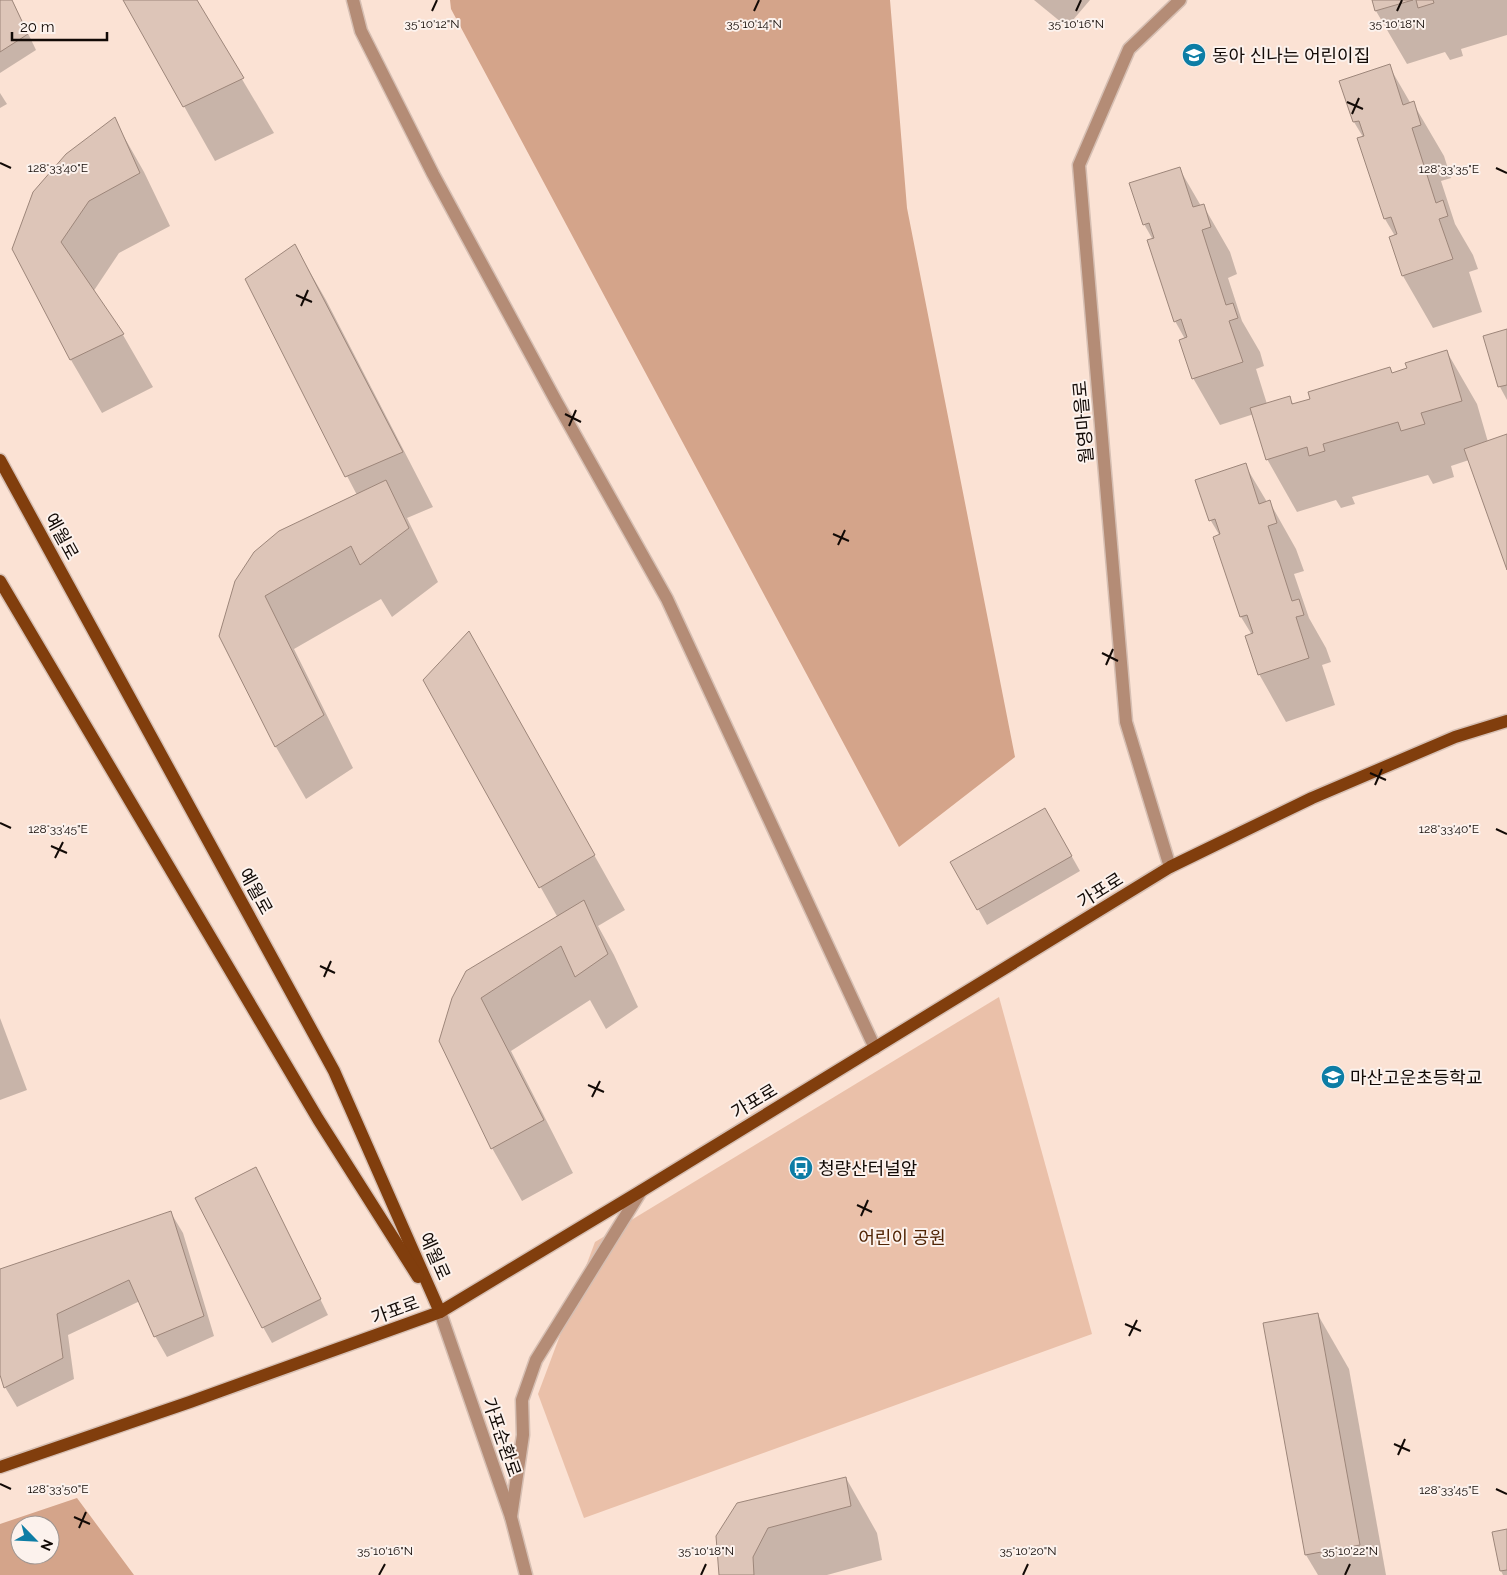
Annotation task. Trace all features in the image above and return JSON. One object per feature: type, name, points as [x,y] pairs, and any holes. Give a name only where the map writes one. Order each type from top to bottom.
[{"type":"main road","name":"예월로","points":[[0,460],[334,1071],[440,1312]]},
{"type":"main road","name":"예월로","points":[[0,580],[318,1119],[440,1312]]},
{"type":"main road","name":"가포로","points":[[0,1467],[190,1402],[440,1312],[1170,867],[1330,790],[1455,736],[1507,721]]},
{"type":"street","points":[[353,0],[361,31],[433,174],[556,401],[667,599],[875,1048]]},
{"type":"street","name":"월영마을로","points":[[1170,867],[1126,722],[1079,165],[1129,49],[1180,0]]},
{"type":"street","points":[[511,1517],[523,1436],[522,1400],[536,1360],[641,1191]]},
{"type":"street","name":"가포순환로","points":[[440,1312],[511,1517],[526,1575]]},
{"type":"green space","name":"어린이 공원","points":[[999,997],[1092,1334],[584,1518],[538,1394],[595,1242]]},
{"type":"shaded area","points":[[450,0],[890,0],[907,208],[1015,757],[899,847],[451,9]]},
{"type":"shaded area","points":[[77,1498],[134,1575],[0,1575],[0,1524],[10,1521],[10,1565],[60,1565],[60,1515],[27,1515]]},
{"type":"building","points":[[0,0],[12,0],[28,34],[0,52]]},
{"type":"building","points":[[123,0],[197,0],[244,78],[183,107]]},
{"type":"building","points":[[1372,0],[1413,0],[1375,11]]},
{"type":"building","points":[[1416,0],[1433,0],[1434,3],[1418,8]]},
{"type":"building","points":[[1390,64],[1403,105],[1414,101],[1421,125],[1412,128],[1436,203],[1443,200],[1448,216],[1439,219],[1453,259],[1402,276],[1389,237],[1397,234],[1391,217],[1384,219],[1357,138],[1364,136],[1359,121],[1353,122],[1339,81]]},
{"type":"building","points":[[115,117],[140,173],[89,201],[61,242],[124,334],[70,360],[12,249],[33,192],[66,154]]},
{"type":"building","points":[[1180,167],[1193,207],[1204,204],[1211,227],[1202,230],[1226,305],[1233,303],[1238,318],[1229,321],[1243,362],[1192,379],[1179,340],[1187,337],[1181,319],[1174,322],[1147,240],[1154,238],[1149,223],[1143,225],[1129,183]]},
{"type":"building","points":[[295,244],[403,452],[345,477],[245,279]]},
{"type":"building","points":[[1507,329],[1507,385],[1498,387],[1483,336]]},
{"type":"building","points":[[1447,350],[1462,401],[1421,413],[1425,424],[1401,431],[1398,422],[1323,444],[1325,451],[1309,456],[1307,447],[1266,460],[1250,408],[1290,396],[1292,404],[1310,399],[1308,392],[1390,367],[1392,373],[1407,368],[1405,363]]},
{"type":"building","points":[[1507,434],[1507,570],[1464,449]]},
{"type":"building","points":[[1246,463],[1259,504],[1270,500],[1277,523],[1268,526],[1292,601],[1299,599],[1304,615],[1296,617],[1309,658],[1258,675],[1245,636],[1253,633],[1247,615],[1240,617],[1213,537],[1220,534],[1215,519],[1209,521],[1195,480]]},
{"type":"building","points":[[386,480],[409,528],[360,565],[351,546],[265,596],[324,715],[275,747],[219,636],[235,581],[254,552],[279,531]]},
{"type":"building","points":[[469,631],[595,855],[539,888],[423,680]]},
{"type":"building","points":[[1045,808],[1072,856],[977,910],[950,862]]},
{"type":"building","points":[[584,900],[608,954],[575,977],[561,946],[481,998],[544,1120],[491,1149],[439,1041],[452,998],[466,971]]},
{"type":"building","points":[[256,1167],[321,1299],[262,1328],[195,1198]]},
{"type":"building","points":[[171,1211],[204,1316],[154,1337],[129,1280],[57,1314],[63,1358],[4,1388],[0,1375],[0,1269]]},
{"type":"building","points":[[1318,1313],[1360,1545],[1305,1555],[1263,1323]]},
{"type":"building","points":[[846,1477],[851,1506],[768,1528],[753,1557],[754,1575],[719,1575],[716,1536],[737,1503]]},
{"type":"building","points":[[1507,1529],[1507,1570],[1500,1571],[1492,1532]]},
{"type":"place","name":"동아 신나는 어린이집","points":[[1194,55]]},
{"type":"place","name":"마산고운초등학교","points":[[1333,1077]]},
{"type":"place","name":"청량산터널앞","points":[[801,1168]]}]
